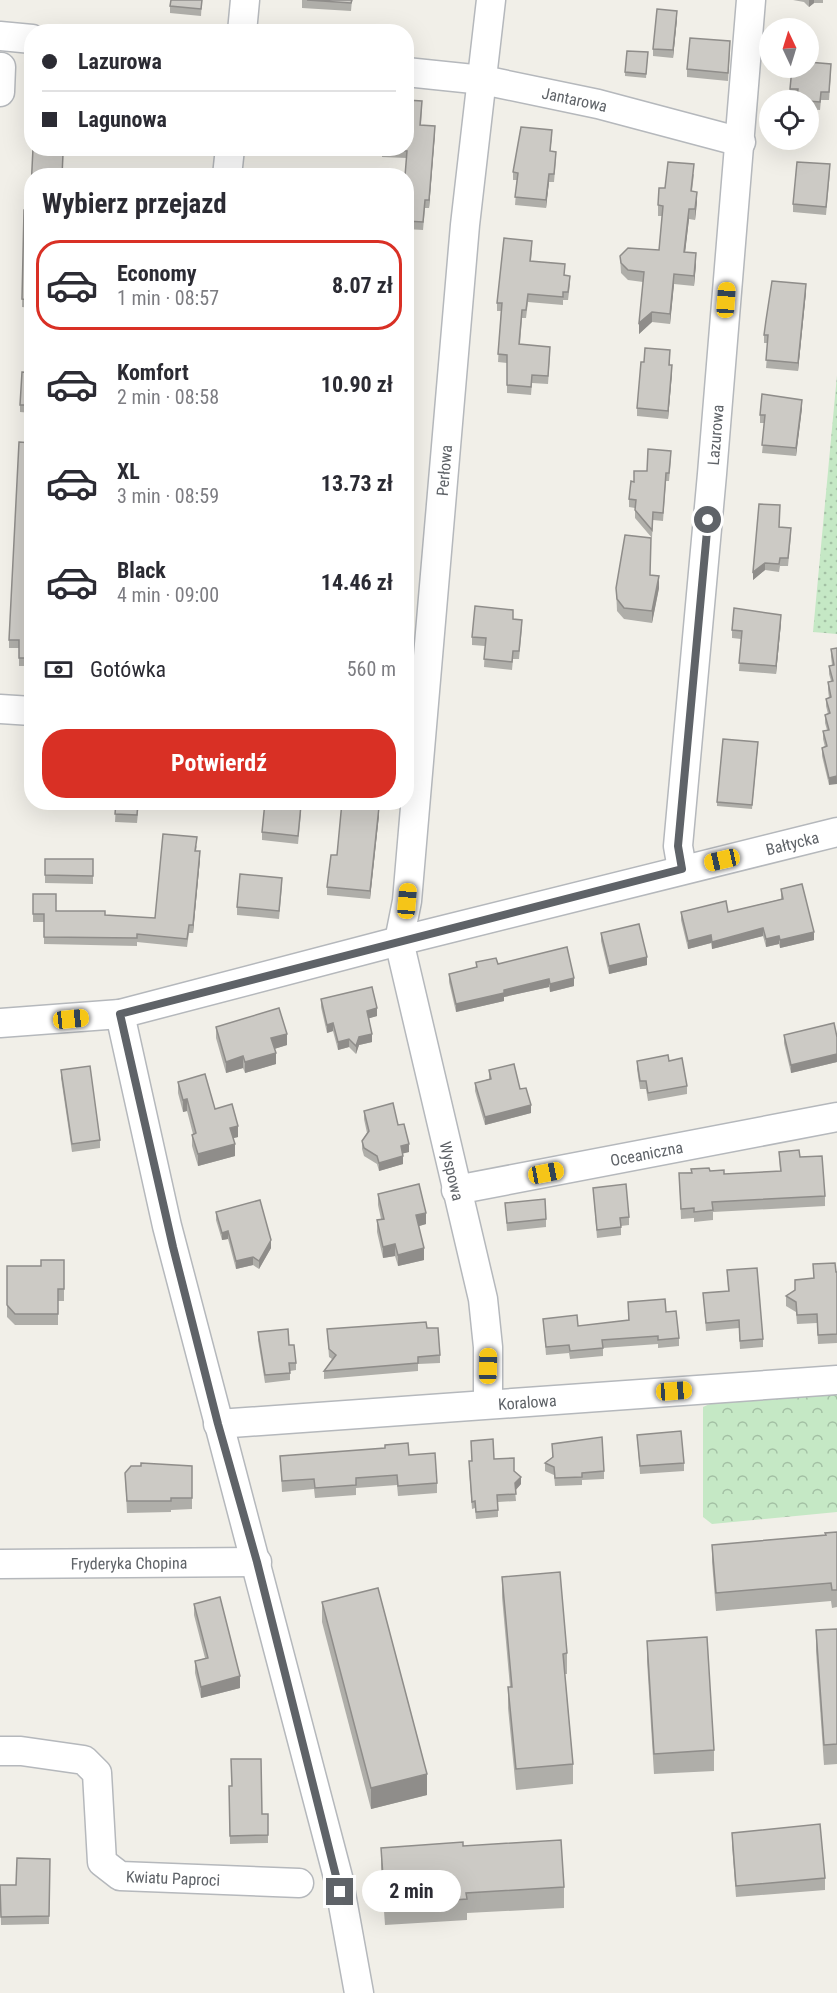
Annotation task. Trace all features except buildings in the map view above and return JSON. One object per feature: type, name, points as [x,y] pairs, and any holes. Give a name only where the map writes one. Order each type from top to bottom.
[{"type":"street","points":[[243,24],[245,0]]},
{"type":"street","name":"Perłowa","points":[[414,730],[465,225],[491,0]]},
{"type":"street","name":"Lazurowa","points":[[682,869],[678,846],[741,142],[751,0]]},
{"type":"street","points":[[0,36],[24,38]]},
{"type":"street","name":"Jantarowa","points":[[414,73],[483,80],[598,104],[741,142]]},
{"type":"street","points":[[0,710],[24,711]]},
{"type":"street","name":"Perłowa","points":[[399,941],[407,901],[411,810]]},
{"type":"street","name":"Bałtycka","points":[[0,1023],[120,1014],[682,869],[837,832]]},
{"type":"street","name":"Wyspowa","points":[[399,941],[483,1299],[488,1347],[488,1404]]},
{"type":"street","points":[[120,1014],[168,1226],[218,1424],[257,1562],[338,1876],[359,1993]]},
{"type":"street","name":"Oceaniczna","points":[[456,1190],[837,1117]]},
{"type":"street","name":"Koralowa","points":[[218,1424],[837,1380]]},
{"type":"street","name":"Fryderyka Chopina","points":[[0,1564],[257,1562]]},
{"type":"street","name":"Kwiatu Paproci","points":[[0,1751],[21,1751],[84,1760],[97,1773],[102,1862],[120,1876],[299,1883]]},
{"type":"green space","points":[[837,375],[837,634],[813,632]]},
{"type":"green space","points":[[837,1393],[837,1512],[712,1524],[703,1517],[703,1407],[721,1399]]},
{"type":"route","points":[[340,1892],[338,1876],[257,1562],[218,1424],[173,1247],[120,1014],[682,869],[678,846],[708,520]]}]
